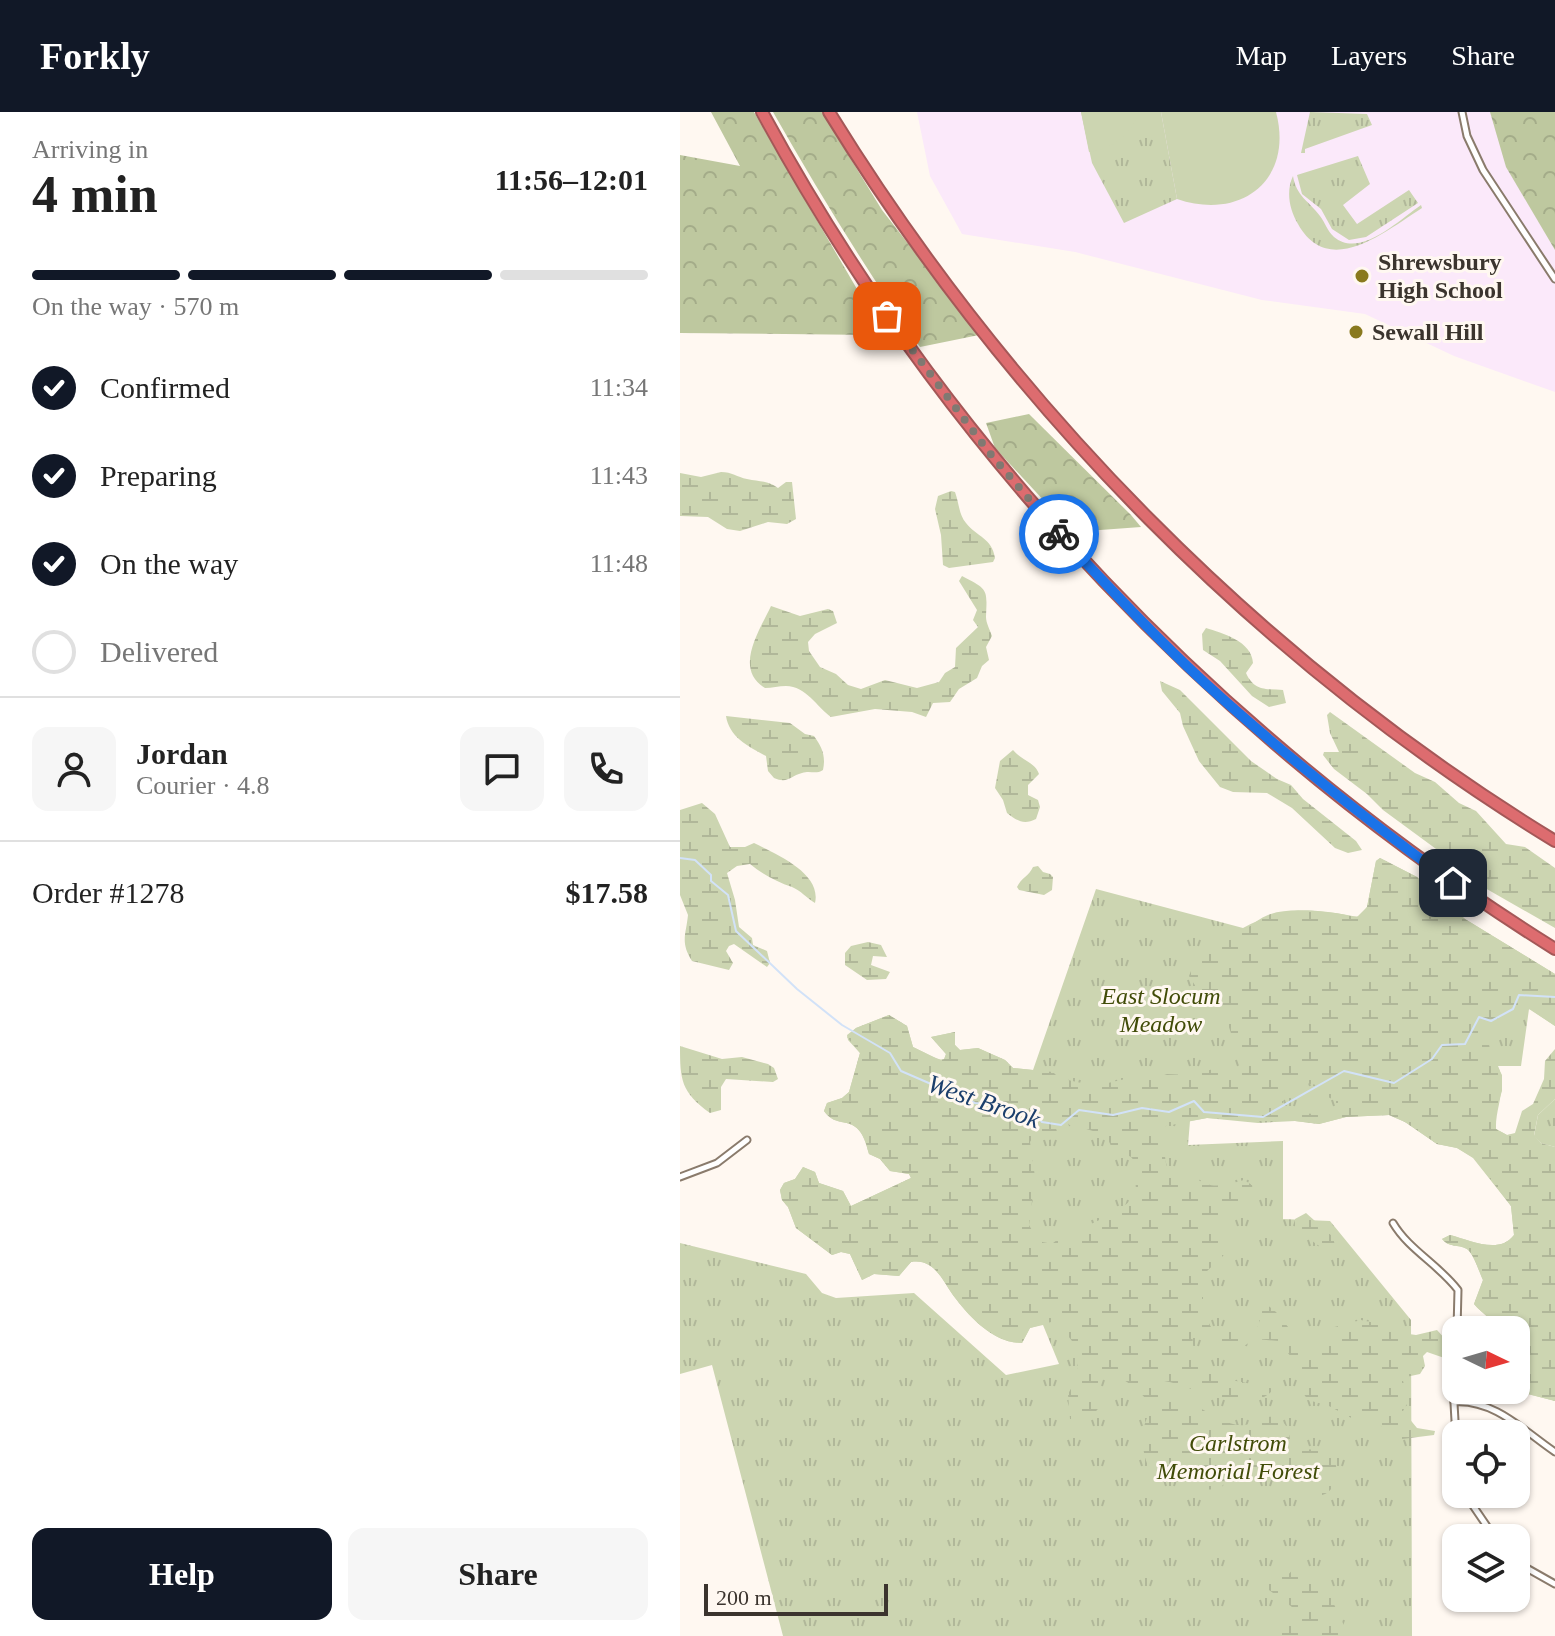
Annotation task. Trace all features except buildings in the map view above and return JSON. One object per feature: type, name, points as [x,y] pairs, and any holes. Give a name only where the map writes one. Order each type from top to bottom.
[{"type":"highway","points":[[762,112],[827,224],[921,363],[988,451],[1047,521],[1101,578],[1203,681],[1343,802],[1453,883],[1555,949]]},
{"type":"highway","points":[[829,112],[921,251],[983,332],[1054,418],[1160,530],[1245,609],[1339,689],[1466,783],[1555,841]]},
{"type":"street","points":[[1462,112],[1467,136],[1483,170],[1555,279]]},
{"type":"street","points":[[680,1177],[712,1166],[747,1140]]},
{"type":"street","points":[[1393,1223],[1402,1238],[1433,1262],[1458,1290],[1457,1316]]},
{"type":"street","points":[[1481,1404],[1555,1452]]},
{"type":"street","points":[[1530,1570],[1555,1584]]},
{"type":"shaded area","name":"Shrewsbury High School","points":[[917,112],[1555,112],[1555,392],[1454,356],[1365,314],[1262,300],[1075,252],[962,234],[930,176]]},
{"type":"green space","points":[[711,112],[754,112],[868,308],[875,335],[680,333],[680,155],[740,166]]},
{"type":"green space","points":[[773,112],[822,112],[882,210],[979,335],[920,347],[844,231]]},
{"type":"green space","points":[[1081,112],[1161,112],[1177,199],[1124,223],[1092,163]]},
{"type":"green space","points":[[1081,112],[1139,112],[1120,140],[1106,148],[1089,152]]},
{"type":"green space","points":[[1161,112],[1276,112],[1280,136],[1277,157],[1269,175],[1257,189],[1241,199],[1222,204],[1200,204],[1177,199]]},
{"type":"green space","points":[[1310,112],[1367,114],[1372,125],[1301,153]]},
{"type":"green space","points":[[1490,112],[1555,112],[1555,250],[1506,167]]},
{"type":"green space","points":[[1358,156],[1370,184],[1343,205],[1357,224],[1409,190],[1418,203],[1366,237],[1349,240],[1332,229],[1321,209],[1302,194],[1297,175]]},
{"type":"green space","points":[[1293,176],[1300,193],[1334,237],[1344,243],[1355,243],[1379,235],[1421,205],[1422,208],[1392,228],[1376,237],[1358,245],[1342,249],[1326,248],[1311,240],[1295,218],[1289,194]]},
{"type":"green space","points":[[1029,414],[1141,527],[1073,532],[995,448],[986,423]]},
{"type":"green space","points":[[721,472],[767,482],[778,488],[792,482],[796,519],[787,524],[768,522],[740,531],[727,529],[708,517],[680,516],[680,473],[701,477]]},
{"type":"green space","points":[[955,492],[964,520],[991,546],[995,558],[993,562],[949,568],[943,565],[935,509],[938,496]]},
{"type":"green space","points":[[962,576],[977,584],[986,595],[986,619],[992,636],[986,647],[989,660],[982,666],[977,678],[959,689],[950,702],[933,703],[926,717],[912,712],[875,709],[831,717],[800,689],[786,686],[765,688],[751,671],[752,649],[771,606],[800,616],[828,609],[833,611],[837,623],[815,634],[808,642],[809,651],[820,667],[836,674],[848,685],[861,689],[885,680],[917,688],[939,682],[945,673],[955,667],[956,648],[978,627],[973,620],[977,610],[959,581]]},
{"type":"green space","points":[[1206,628],[1228,635],[1242,644],[1253,663],[1246,673],[1249,679],[1261,688],[1283,690],[1286,703],[1269,707],[1252,696],[1220,661],[1203,650],[1202,634]]},
{"type":"green space","points":[[1160,681],[1180,690],[1251,761],[1291,785],[1303,799],[1356,841],[1362,850],[1348,853],[1335,848],[1292,808],[1267,793],[1233,792],[1220,787],[1199,761],[1180,713],[1162,691]]},
{"type":"green space","points":[[1330,712],[1415,773],[1435,782],[1459,803],[1476,811],[1506,844],[1525,847],[1555,868],[1555,928],[1478,884],[1462,868],[1383,810],[1334,769],[1323,755],[1324,752],[1339,752],[1330,733],[1327,715]]},
{"type":"green space","points":[[726,716],[790,723],[805,734],[814,736],[823,752],[823,770],[802,773],[786,780],[774,778],[768,771],[766,756],[735,736]]},
{"type":"green space","points":[[1013,750],[1039,774],[1028,785],[1028,795],[1038,800],[1040,807],[1036,819],[1028,822],[1017,820],[1007,813],[995,788],[1000,761]]},
{"type":"green space","points":[[702,803],[715,814],[730,847],[745,847],[754,843],[795,866],[812,883],[815,903],[795,888],[750,864],[737,866],[727,873],[739,927],[752,938],[753,945],[767,951],[770,963],[767,967],[734,944],[726,951],[733,963],[729,970],[692,961],[686,949],[688,915],[680,895],[680,810]]},
{"type":"green space","points":[[1380,858],[1417,877],[1465,919],[1555,974],[1555,1026],[1529,1009],[1521,1066],[1498,1066],[1502,1081],[1496,1129],[1507,1135],[1515,1134],[1555,1401],[1530,1394],[1530,1316],[1486,1316],[1474,1304],[1483,1280],[1470,1251],[1442,1239],[1450,1235],[1492,1245],[1508,1241],[1514,1235],[1511,1206],[1473,1158],[1457,1148],[1437,1144],[1389,1115],[1346,1117],[1319,1124],[1207,1118],[1190,1121],[1188,1145],[1283,1141],[1283,1219],[1330,1221],[1411,1320],[1412,1636],[783,1636],[712,1365],[680,1374],[680,1243],[806,1274],[822,1293],[836,1298],[914,1293],[1006,1375],[1059,1364],[1043,1325],[1030,1328],[1022,1343],[993,1335],[969,1315],[938,1273],[927,1264],[911,1262],[899,1276],[874,1274],[862,1280],[850,1254],[841,1252],[832,1255],[796,1228],[780,1190],[784,1183],[795,1179],[803,1167],[815,1172],[819,1183],[843,1191],[851,1206],[911,1178],[909,1174],[890,1171],[880,1159],[869,1154],[860,1131],[824,1111],[827,1103],[849,1092],[860,1053],[847,1035],[856,1028],[889,1015],[907,1026],[913,1047],[937,1059],[944,1060],[946,1054],[931,1037],[955,1032],[955,1045],[960,1050],[978,1048],[1005,1060],[1013,1068],[1033,1070],[1096,889],[1243,928],[1285,912],[1312,911],[1357,917],[1367,907],[1376,861]]},
{"type":"green space","name":"Carlstrom Memorial Forest","points":[[1380,858],[1417,877],[1465,919],[1555,974],[1555,1026],[1530,1009],[1517,1014],[1505,1026],[1495,1027],[1487,1035],[1491,1054],[1502,1075],[1502,1091],[1495,1113],[1496,1129],[1507,1135],[1515,1133],[1522,1111],[1533,1104],[1544,1079],[1545,1061],[1555,1049],[1555,1099],[1538,1115],[1534,1135],[1541,1143],[1555,1147],[1555,1401],[1530,1394],[1530,1316],[1486,1316],[1474,1304],[1483,1280],[1470,1251],[1442,1239],[1450,1235],[1492,1245],[1508,1241],[1514,1235],[1511,1206],[1474,1158],[1457,1148],[1437,1144],[1389,1115],[1346,1117],[1319,1124],[1207,1118],[1166,1126],[1157,1133],[1171,1173],[1211,1185],[1244,1180],[1252,1185],[1250,1202],[1217,1221],[1216,1229],[1228,1235],[1228,1242],[1222,1257],[1205,1273],[1203,1301],[1211,1327],[1193,1330],[1195,1364],[1221,1377],[1268,1386],[1273,1390],[1261,1399],[1247,1402],[1232,1401],[1156,1380],[1154,1388],[1156,1392],[1233,1424],[1245,1425],[1267,1417],[1276,1418],[1286,1427],[1294,1449],[1327,1450],[1334,1457],[1336,1478],[1330,1490],[1319,1496],[1311,1495],[1288,1467],[1274,1471],[1243,1468],[1222,1486],[1210,1489],[1199,1488],[1177,1478],[1158,1477],[1147,1464],[1143,1446],[1149,1403],[1124,1380],[1104,1372],[1098,1409],[1085,1418],[1070,1419],[1068,1394],[1077,1378],[1078,1367],[1072,1341],[1058,1323],[1030,1328],[1022,1343],[1003,1339],[993,1335],[969,1315],[938,1273],[927,1264],[911,1262],[899,1276],[874,1274],[862,1280],[850,1254],[841,1252],[832,1255],[796,1228],[780,1190],[784,1183],[795,1179],[803,1167],[815,1172],[819,1183],[843,1191],[851,1206],[911,1178],[909,1174],[890,1171],[880,1159],[869,1154],[860,1131],[836,1121],[824,1111],[827,1103],[849,1092],[860,1053],[847,1037],[856,1028],[889,1015],[907,1026],[913,1047],[940,1060],[946,1054],[931,1037],[955,1032],[955,1045],[960,1050],[978,1048],[1005,1060],[1013,1068],[1053,1072],[1059,1078],[1095,1086],[1134,1077],[1150,1080],[1167,1074],[1188,1075],[1214,1069],[1234,1072],[1240,1061],[1227,1021],[1207,1004],[1189,976],[1199,957],[1276,913],[1302,910],[1354,917],[1360,916],[1367,907],[1376,861]],"holes":[[[1297,1085],[1317,1085],[1326,1096],[1336,1101],[1336,1106],[1309,1114],[1283,1104],[1284,1097]],[[1063,1119],[1075,1130],[1083,1128],[1106,1135],[1111,1146],[1131,1157],[1137,1164],[1133,1178],[1136,1189],[1131,1199],[1106,1217],[1052,1244],[1038,1241],[1029,1225],[1035,1177],[1030,1142],[1033,1137],[1055,1138],[1058,1135],[1055,1125]]]},
{"type":"green space","points":[[1038,866],[1053,877],[1052,890],[1044,895],[1019,890],[1017,887],[1021,881],[1033,867]]},
{"type":"green space","points":[[868,942],[881,945],[887,957],[873,956],[871,965],[890,972],[886,979],[867,980],[845,965],[845,953],[851,946]]},
{"type":"green space","points":[[680,1046],[722,1059],[742,1057],[768,1064],[774,1068],[778,1079],[773,1082],[726,1079],[721,1087],[721,1110],[710,1113],[693,1098],[684,1084]]},
{"type":"green space","points":[[1555,1099],[1555,1147],[1541,1143],[1534,1136],[1538,1115]]},
{"type":"green space","points":[[1306,1213],[1333,1237],[1335,1246],[1330,1251],[1295,1230],[1295,1219]]},
{"type":"green space","points":[[1266,1304],[1276,1312],[1301,1343],[1320,1343],[1327,1329],[1361,1320],[1395,1332],[1416,1335],[1437,1330],[1442,1336],[1442,1357],[1427,1352],[1423,1356],[1425,1366],[1420,1374],[1406,1377],[1403,1381],[1409,1400],[1403,1411],[1417,1428],[1435,1431],[1434,1435],[1402,1439],[1381,1426],[1355,1420],[1329,1406],[1308,1400],[1291,1357],[1279,1341],[1255,1339],[1239,1349],[1221,1345],[1220,1336],[1227,1328],[1254,1333]]},
{"type":"green space","points":[[1296,1566],[1331,1598],[1349,1636],[1268,1636],[1292,1607],[1269,1590],[1268,1581],[1278,1573],[1287,1576]]},
{"type":"waterway","name":"West Brook","points":[[680,858],[695,860],[711,875],[711,881],[728,895],[736,931],[797,989],[842,1025],[890,1053],[901,1071],[975,1103],[999,1105],[1037,1116],[1042,1122],[1061,1125],[1079,1110],[1113,1115],[1142,1108],[1169,1112],[1194,1101],[1204,1112],[1263,1117],[1344,1071],[1394,1083],[1432,1059],[1442,1045],[1465,1044],[1479,1017],[1491,1021],[1513,1009],[1519,995],[1555,997]]},
{"type":"way so far","points":[[887,316],[988,451],[1059,534]]},
{"type":"place","name":"Shrewsbury High School","points":[[1362,276]]},
{"type":"place","name":"Sewall Hill","points":[[1356,332]]},
{"type":"route","points":[[1059,534],[1203,681],[1343,802],[1453,883]]},
{"type":"park label","name":"East Slocum Meadow","points":[[1161,1010]]}]
